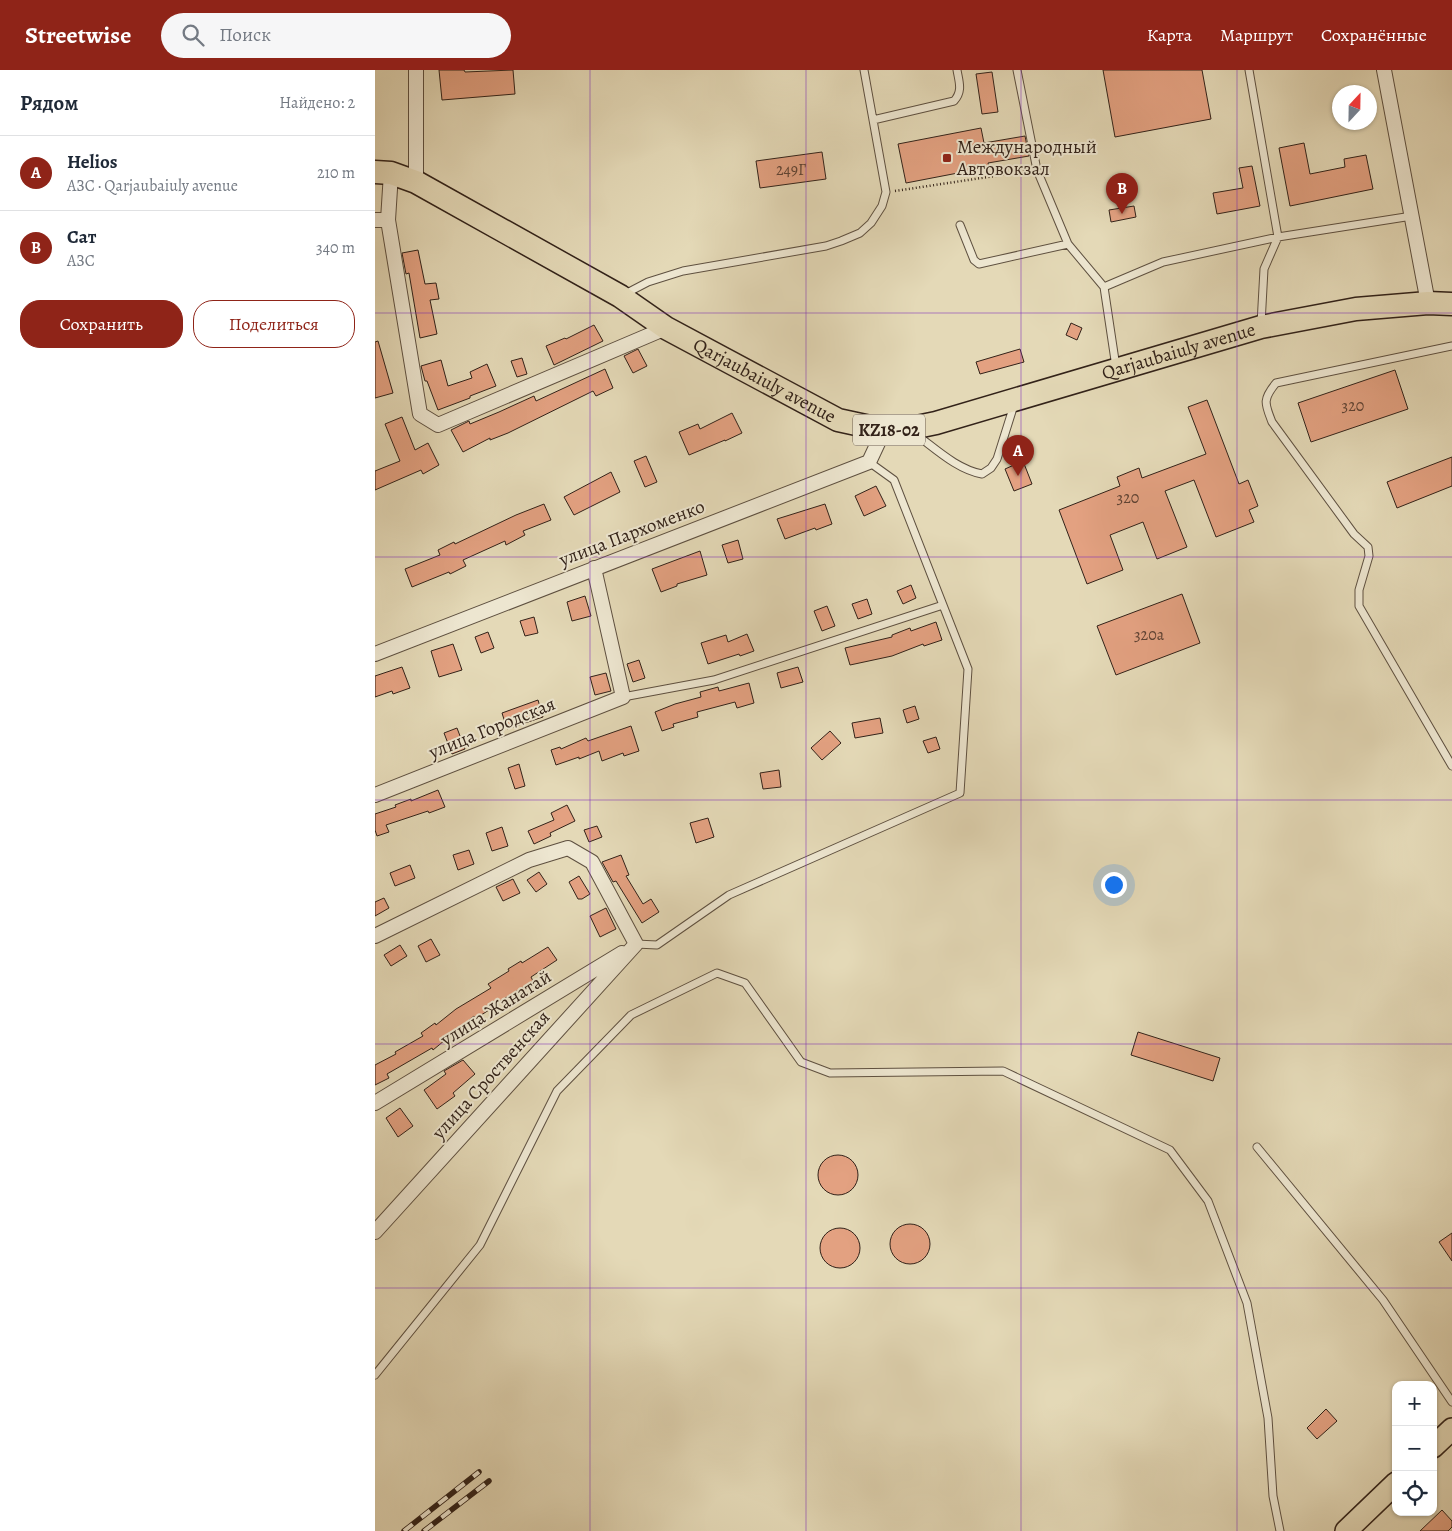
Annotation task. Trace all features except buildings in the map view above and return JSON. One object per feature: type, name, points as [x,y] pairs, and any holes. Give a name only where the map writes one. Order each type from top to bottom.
[{"type":"highway","name":"Qarjaubaiuly avenue","points":[[381,171],[416,182],[620,296],[666,328],[838,420],[884,430],[907,429],[936,423],[1261,327],[1355,309],[1428,303],[1452,304]]},
{"type":"main road","points":[[1437,1443],[1452,1429]]},
{"type":"main road","points":[[1346,1531],[1392,1487]]},
{"type":"street","points":[[416,70],[416,182]]},
{"type":"street","points":[[1385,70],[1428,303]]},
{"type":"street","points":[[381,171],[382,220],[420,414],[438,425],[666,328]]},
{"type":"street","points":[[869,462],[884,430]]},
{"type":"street","name":"улица Пархоменко","points":[[375,654],[869,462]]},
{"type":"street","points":[[594,568],[623,696]]},
{"type":"street","name":"улица Городская","points":[[375,795],[623,696]]},
{"type":"street","points":[[375,936],[529,860],[568,848],[591,862],[636,944]]},
{"type":"street","name":"улица Жанатай","points":[[375,1103],[636,944]]},
{"type":"street","name":"улица Сроственская","points":[[375,1232],[636,944]]},
{"type":"lane","points":[[620,296],[648,282],[683,271],[826,246],[860,233],[871,223],[881,206],[886,192],[864,70]]},
{"type":"lane","points":[[873,120],[953,101],[961,89],[957,70]]},
{"type":"lane","points":[[1017,70],[1037,170],[1068,244],[1104,287],[1116,370]]},
{"type":"lane","points":[[1249,70],[1278,237],[1264,269],[1261,327]]},
{"type":"lane","points":[[1104,287],[1163,262],[1278,237],[1411,216]]},
{"type":"lane","points":[[960,225],[974,260],[979,264],[1068,244]]},
{"type":"lane","points":[[1452,346],[1276,384],[1268,392],[1265,404],[1272,422],[1354,534],[1368,547],[1369,556],[1359,590],[1359,606],[1452,766]]},
{"type":"lane","points":[[907,429],[960,467],[982,474],[991,468],[997,460],[1015,399]]},
{"type":"lane","points":[[636,944],[657,945],[729,895],[961,793],[968,669],[894,480],[869,462]]},
{"type":"lane","points":[[623,696],[714,680],[943,605]]},
{"type":"lane","points":[[375,1375],[480,1245],[557,1091],[631,1015],[717,973],[745,983],[801,1062],[831,1073],[1003,1071],[1170,1150],[1209,1200],[1247,1303],[1267,1418],[1273,1496],[1280,1531]]},
{"type":"lane","points":[[1257,1147],[1383,1300],[1452,1402]]},
{"type":"path","points":[[886,192],[1037,170]]},
{"type":"railway","points":[[404,1531],[479,1472]]},
{"type":"railway","points":[[424,1531],[489,1481]]},
{"type":"place","name":"Международный Автовокзал","points":[[947,158]]},
{"type":"place","name":"Сат","points":[[1122,214]]},
{"type":"place","name":"Helios","points":[[1018,476]]}]
